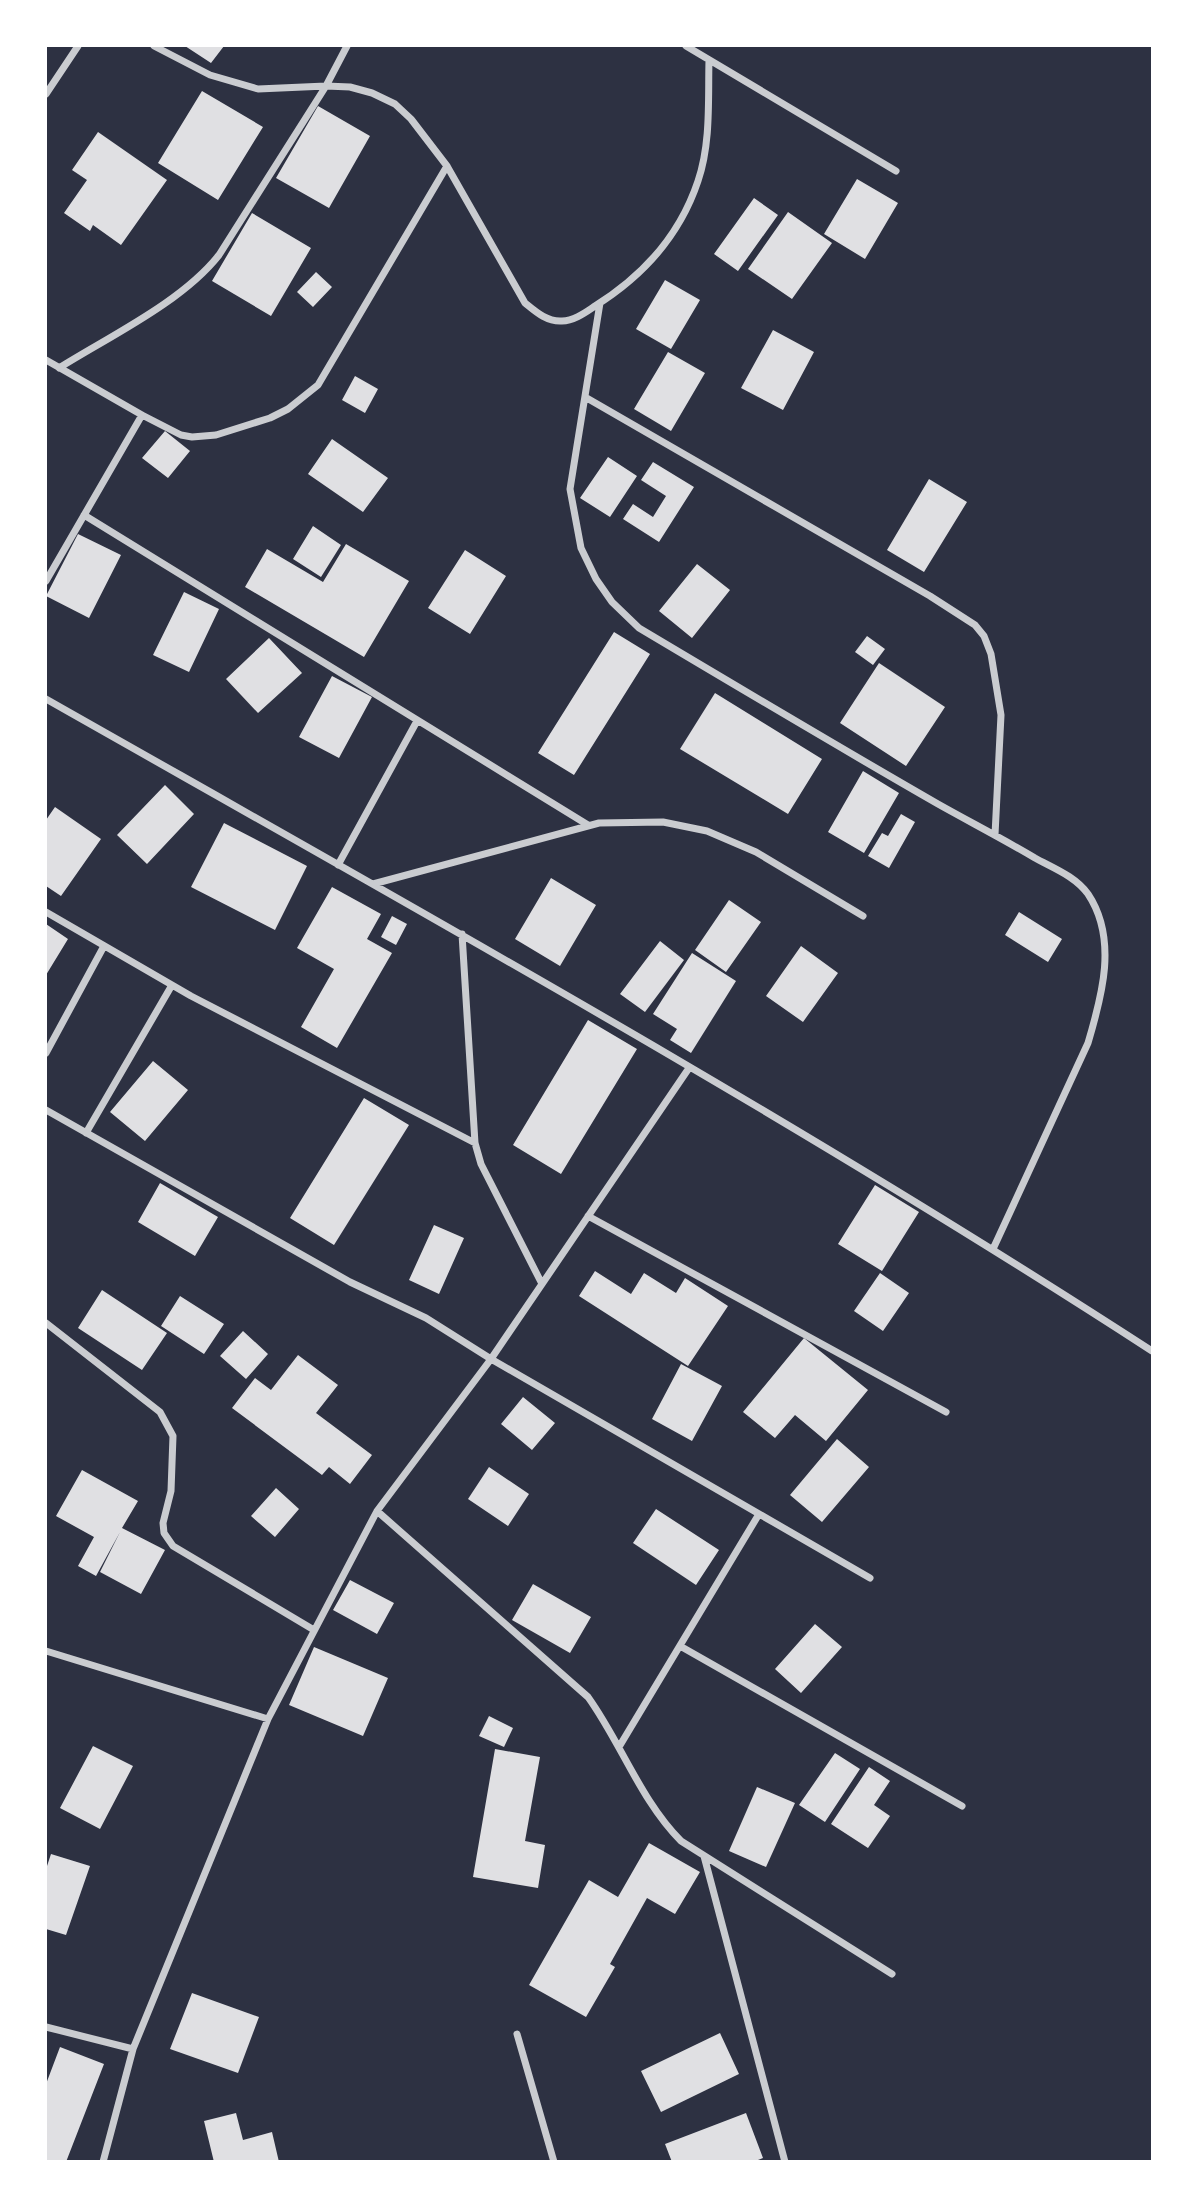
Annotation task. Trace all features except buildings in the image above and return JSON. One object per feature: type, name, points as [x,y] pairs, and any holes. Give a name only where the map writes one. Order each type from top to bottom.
[{"type":"street","points":[[46,94],[78,46]]},
{"type":"street","points":[[154,46],[210,75],[258,89],[326,86],[350,88],[372,93],[395,104],[411,119],[447,166],[525,303],[541,316],[562,321],[578,317],[600,303],[649,265],[668,242],[698,182],[705,153],[709,60]]},
{"type":"street","points":[[59,368],[152,311],[203,275],[219,255],[326,86],[347,46]]},
{"type":"street","points":[[687,46],[896,172]]},
{"type":"street","points":[[46,360],[181,435],[216,435],[270,418],[317,385],[447,166]]},
{"type":"street","points":[[600,303],[570,489],[582,548],[596,579],[612,602],[639,628],[939,804],[1068,875],[1087,893],[1101,929],[1106,958],[1104,978],[1088,1043],[992,1249]]},
{"type":"street","points":[[585,397],[930,596],[975,625],[984,636],[991,654],[1001,715],[995,835]]},
{"type":"street","points":[[46,581],[142,415]]},
{"type":"street","points":[[84,515],[588,825]]},
{"type":"street","points":[[46,699],[462,934],[1022,1267],[1153,1351]]},
{"type":"street","points":[[338,865],[417,721]]},
{"type":"street","points":[[373,884],[588,825],[663,822],[707,831],[756,852],[863,916]]},
{"type":"street","points":[[46,912],[172,985],[475,1143]]},
{"type":"street","points":[[462,934],[475,1143],[481,1164],[542,1284]]},
{"type":"street","points":[[46,1053],[104,946]]},
{"type":"street","points":[[86,1133],[172,985]]},
{"type":"street","points":[[103,2161],[134,2049],[268,1719],[377,1511],[491,1359],[689,1068]]},
{"type":"street","points":[[46,1110],[350,1282],[426,1318],[491,1359],[870,1578]]},
{"type":"street","points":[[589,1216],[946,1412]]},
{"type":"street","points":[[46,1323],[160,1412],[169,1424],[173,1436],[171,1491],[163,1533],[173,1546],[314,1630]]},
{"type":"street","points":[[377,1511],[588,1696],[664,1824],[681,1841],[892,1974]]},
{"type":"street","points":[[619,1747],[759,1514]]},
{"type":"street","points":[[680,1646],[962,1806]]},
{"type":"street","points":[[46,1651],[268,1719]]},
{"type":"street","points":[[704,1856],[785,2161]]},
{"type":"street","points":[[46,2027],[134,2049]]},
{"type":"street","points":[[517,2034],[554,2161]]}]
